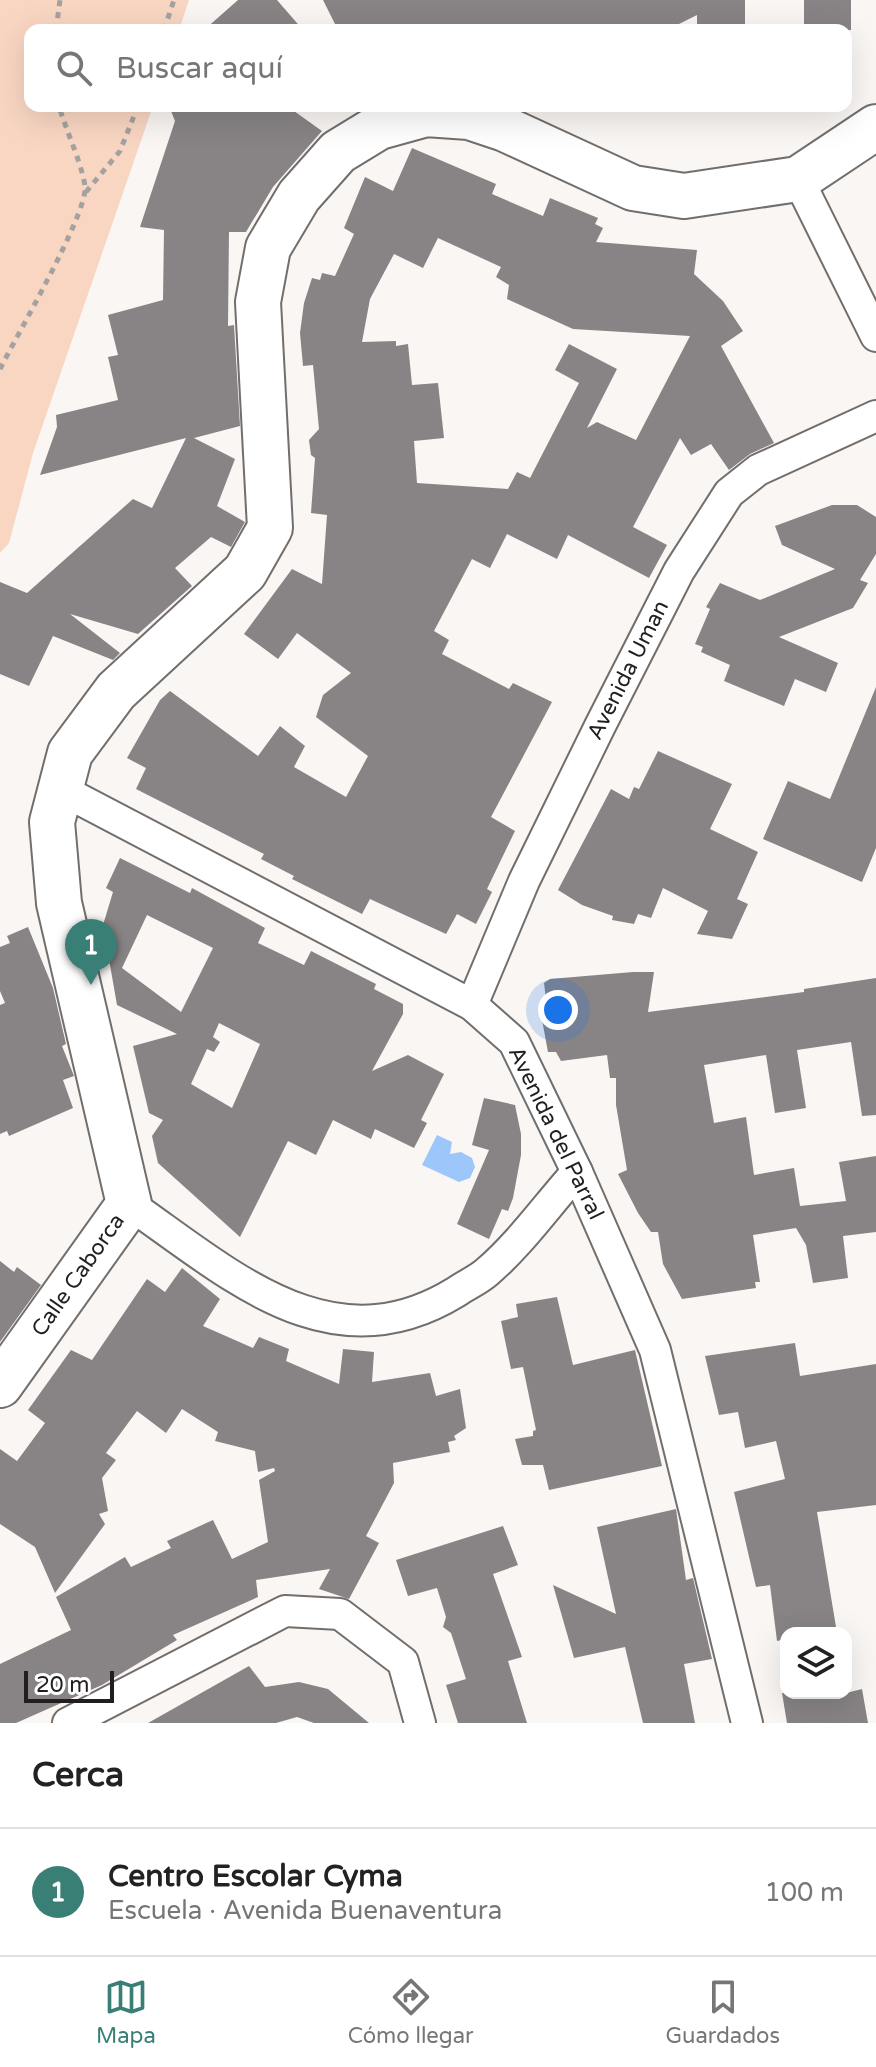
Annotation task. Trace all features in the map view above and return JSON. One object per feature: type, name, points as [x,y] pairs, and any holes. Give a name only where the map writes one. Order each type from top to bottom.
[{"type":"street","points":[[577,1172],[487,1273],[427,1309],[381,1321],[339,1322],[295,1310],[246,1285],[129,1204],[59,903],[52,822],[58,788],[70,753],[116,691],[245,572],[270,528],[258,302],[268,248],[299,196],[338,152],[379,127],[426,114],[469,117],[505,129],[633,188],[684,196],[798,179],[876,127]]},
{"type":"street","points":[[798,179],[876,336]]},
{"type":"street","name":"Avenida Uman","points":[[472,1005],[524,881],[600,726],[679,571],[729,493],[758,470],[876,416]]},
{"type":"street","name":"Avenida del Parral","points":[[58,788],[472,1005],[514,1042],[577,1172],[655,1350],[747,1723]]},
{"type":"street","name":"Calle Caborca","points":[[0,1385],[129,1204]]},
{"type":"street","points":[[68,1723],[285,1611],[340,1614],[403,1662],[420,1723]]},
{"type":"path","points":[[57,24],[60,0]]},
{"type":"path","points":[[166,24],[174,0]]},
{"type":"path","points":[[61,112],[84,177],[85,193]]},
{"type":"path","points":[[0,369],[71,229],[85,193],[120,151],[136,112]]},
{"type":"shaded area","points":[[0,0],[189,0],[181,24],[24,24],[24,112],[151,112],[33,453],[9,543],[0,553]]},
{"type":"water","points":[[437,1135],[452,1142],[450,1154],[461,1152],[472,1158],[475,1167],[470,1178],[459,1182],[422,1165]]},
{"type":"building","points":[[238,0],[277,0],[298,24],[211,24]]},
{"type":"building","points":[[323,0],[745,0],[745,24],[697,24],[697,15],[679,24],[335,24]]},
{"type":"building","points":[[804,0],[851,0],[851,24],[804,24]]},
{"type":"building","points":[[171,112],[295,112],[322,131],[273,187],[246,232],[229,232],[228,326],[234,325],[240,426],[194,438],[235,459],[217,506],[245,522],[231,547],[211,537],[175,568],[192,586],[138,634],[70,614],[120,653],[113,660],[53,636],[29,686],[0,674],[0,582],[27,593],[133,499],[152,508],[186,438],[40,475],[57,427],[56,415],[118,400],[108,357],[118,355],[108,315],[163,300],[164,230],[140,227],[175,121]]},
{"type":"building","points":[[412,148],[496,184],[492,194],[543,216],[550,198],[598,218],[595,224],[603,228],[596,242],[697,250],[694,274],[723,301],[743,331],[721,346],[774,443],[750,454],[729,470],[711,444],[691,455],[680,438],[633,527],[667,545],[649,578],[568,535],[557,559],[507,534],[490,568],[472,559],[434,631],[449,640],[442,654],[509,689],[513,683],[552,702],[491,817],[515,831],[487,889],[492,892],[476,924],[457,914],[446,934],[370,899],[362,914],[292,879],[294,876],[261,859],[264,854],[136,789],[146,768],[127,758],[160,700],[170,691],[258,756],[280,726],[305,746],[294,767],[346,797],[368,756],[316,717],[323,695],[351,673],[297,633],[278,659],[244,634],[292,569],[322,584],[327,515],[311,513],[315,458],[311,455],[309,440],[319,429],[313,365],[303,366],[300,333],[304,303],[312,278],[320,280],[322,273],[335,276],[354,234],[344,228],[365,177],[393,191]],"holes":[[[438,238],[501,267],[496,277],[509,285],[507,299],[573,329],[690,336],[636,440],[597,422],[587,428],[617,369],[569,344],[555,370],[579,383],[530,478],[517,472],[508,489],[417,483],[414,441],[444,438],[438,383],[412,385],[408,344],[396,346],[396,341],[362,342],[370,299],[394,254],[423,268]]]},
{"type":"building","points":[[832,505],[857,505],[876,517],[876,554],[860,580],[868,583],[853,608],[779,637],[838,663],[826,692],[795,679],[784,706],[724,681],[730,665],[701,652],[703,647],[695,644],[710,609],[706,607],[720,583],[760,600],[835,569],[782,545],[775,526]]},
{"type":"building","points":[[876,687],[876,848],[862,882],[763,839],[788,781],[830,799]]},
{"type":"building","points":[[658,751],[732,784],[710,829],[758,852],[737,899],[748,904],[732,939],[697,934],[708,911],[663,888],[651,918],[638,914],[634,924],[612,920],[613,916],[582,905],[558,890],[611,789],[629,799],[634,787],[639,789]]},
{"type":"building","points":[[120,858],[190,893],[192,888],[265,928],[258,943],[304,965],[311,951],[376,984],[374,989],[403,1004],[403,1014],[372,1071],[408,1055],[444,1074],[421,1120],[427,1123],[414,1148],[375,1129],[371,1139],[333,1120],[316,1155],[288,1141],[240,1237],[158,1163],[152,1136],[163,1120],[149,1113],[133,1046],[177,1034],[117,1005],[103,925],[113,892],[106,888]],"holes":[[[147,915],[213,948],[181,1012],[122,968]],[[219,1023],[260,1044],[232,1108],[191,1084],[207,1049],[214,1052],[220,1042],[213,1037]]]},
{"type":"building","points":[[28,927],[53,988],[66,1044],[62,1046],[74,1076],[63,1080],[73,1108],[9,1136],[7,1131],[0,1134],[0,1005],[5,1003],[0,991],[0,947],[10,943],[7,936]]},
{"type":"building","points":[[654,972],[648,1012],[804,992],[804,989],[876,978],[876,1115],[862,1116],[851,1042],[797,1050],[806,1108],[775,1113],[766,1055],[704,1065],[714,1123],[746,1117],[754,1175],[794,1168],[800,1206],[846,1201],[839,1162],[876,1156],[876,1232],[843,1236],[848,1278],[813,1283],[806,1245],[796,1228],[753,1235],[760,1282],[755,1282],[756,1288],[682,1299],[663,1264],[658,1232],[651,1232],[618,1174],[627,1170],[616,1105],[616,1078],[610,1078],[607,1055],[561,1061],[556,1052],[548,1052],[540,1009],[547,1008],[544,983],[550,979]]},
{"type":"building","points":[[484,1098],[515,1105],[521,1134],[521,1155],[513,1198],[508,1211],[502,1209],[489,1239],[457,1224],[489,1150],[472,1145]]},
{"type":"building","points":[[0,1261],[14,1272],[17,1267],[41,1285],[0,1342]]},
{"type":"building","points":[[182,1268],[220,1299],[203,1326],[253,1348],[259,1337],[289,1349],[286,1361],[339,1384],[343,1349],[374,1352],[372,1382],[430,1373],[436,1396],[460,1389],[466,1428],[454,1436],[456,1440],[448,1442],[450,1452],[393,1463],[394,1483],[366,1536],[379,1543],[349,1599],[319,1589],[330,1569],[256,1580],[258,1597],[173,1635],[177,1640],[102,1685],[16,1723],[0,1723],[0,1664],[71,1630],[56,1597],[125,1557],[131,1567],[171,1548],[167,1541],[213,1520],[232,1559],[268,1542],[259,1480],[275,1471],[274,1468],[258,1472],[255,1451],[215,1441],[218,1432],[182,1409],[166,1433],[137,1411],[106,1453],[116,1460],[102,1478],[108,1511],[99,1514],[105,1524],[55,1593],[35,1547],[0,1524],[0,1449],[17,1461],[45,1423],[28,1410],[71,1350],[92,1360],[147,1279],[165,1292]]},
{"type":"building","points":[[557,1297],[573,1365],[635,1350],[662,1466],[549,1490],[543,1465],[522,1465],[515,1439],[533,1436],[536,1430],[523,1367],[511,1369],[501,1321],[518,1317],[516,1304]]},
{"type":"building","points":[[795,1343],[800,1376],[876,1364],[876,1505],[817,1512],[836,1627],[780,1627],[780,1640],[777,1641],[770,1585],[756,1587],[734,1492],[785,1479],[776,1441],[745,1448],[738,1412],[719,1415],[705,1356]]},
{"type":"building","points":[[676,1509],[686,1580],[693,1578],[712,1659],[684,1664],[695,1723],[643,1723],[625,1647],[574,1658],[553,1585],[616,1614],[597,1527]]},
{"type":"building","points":[[503,1526],[518,1565],[493,1574],[522,1657],[508,1661],[527,1723],[458,1723],[446,1685],[466,1679],[451,1633],[443,1627],[446,1617],[437,1588],[408,1596],[396,1560]]},
{"type":"building","points":[[249,1666],[265,1687],[299,1682],[328,1689],[369,1723],[314,1723],[297,1717],[276,1723],[148,1723]]},
{"type":"building","points":[[862,1689],[868,1723],[787,1723],[783,1699],[852,1699],[852,1692]]},
{"type":"place","name":"Centro Escolar Cyma","points":[[91,985]]}]
